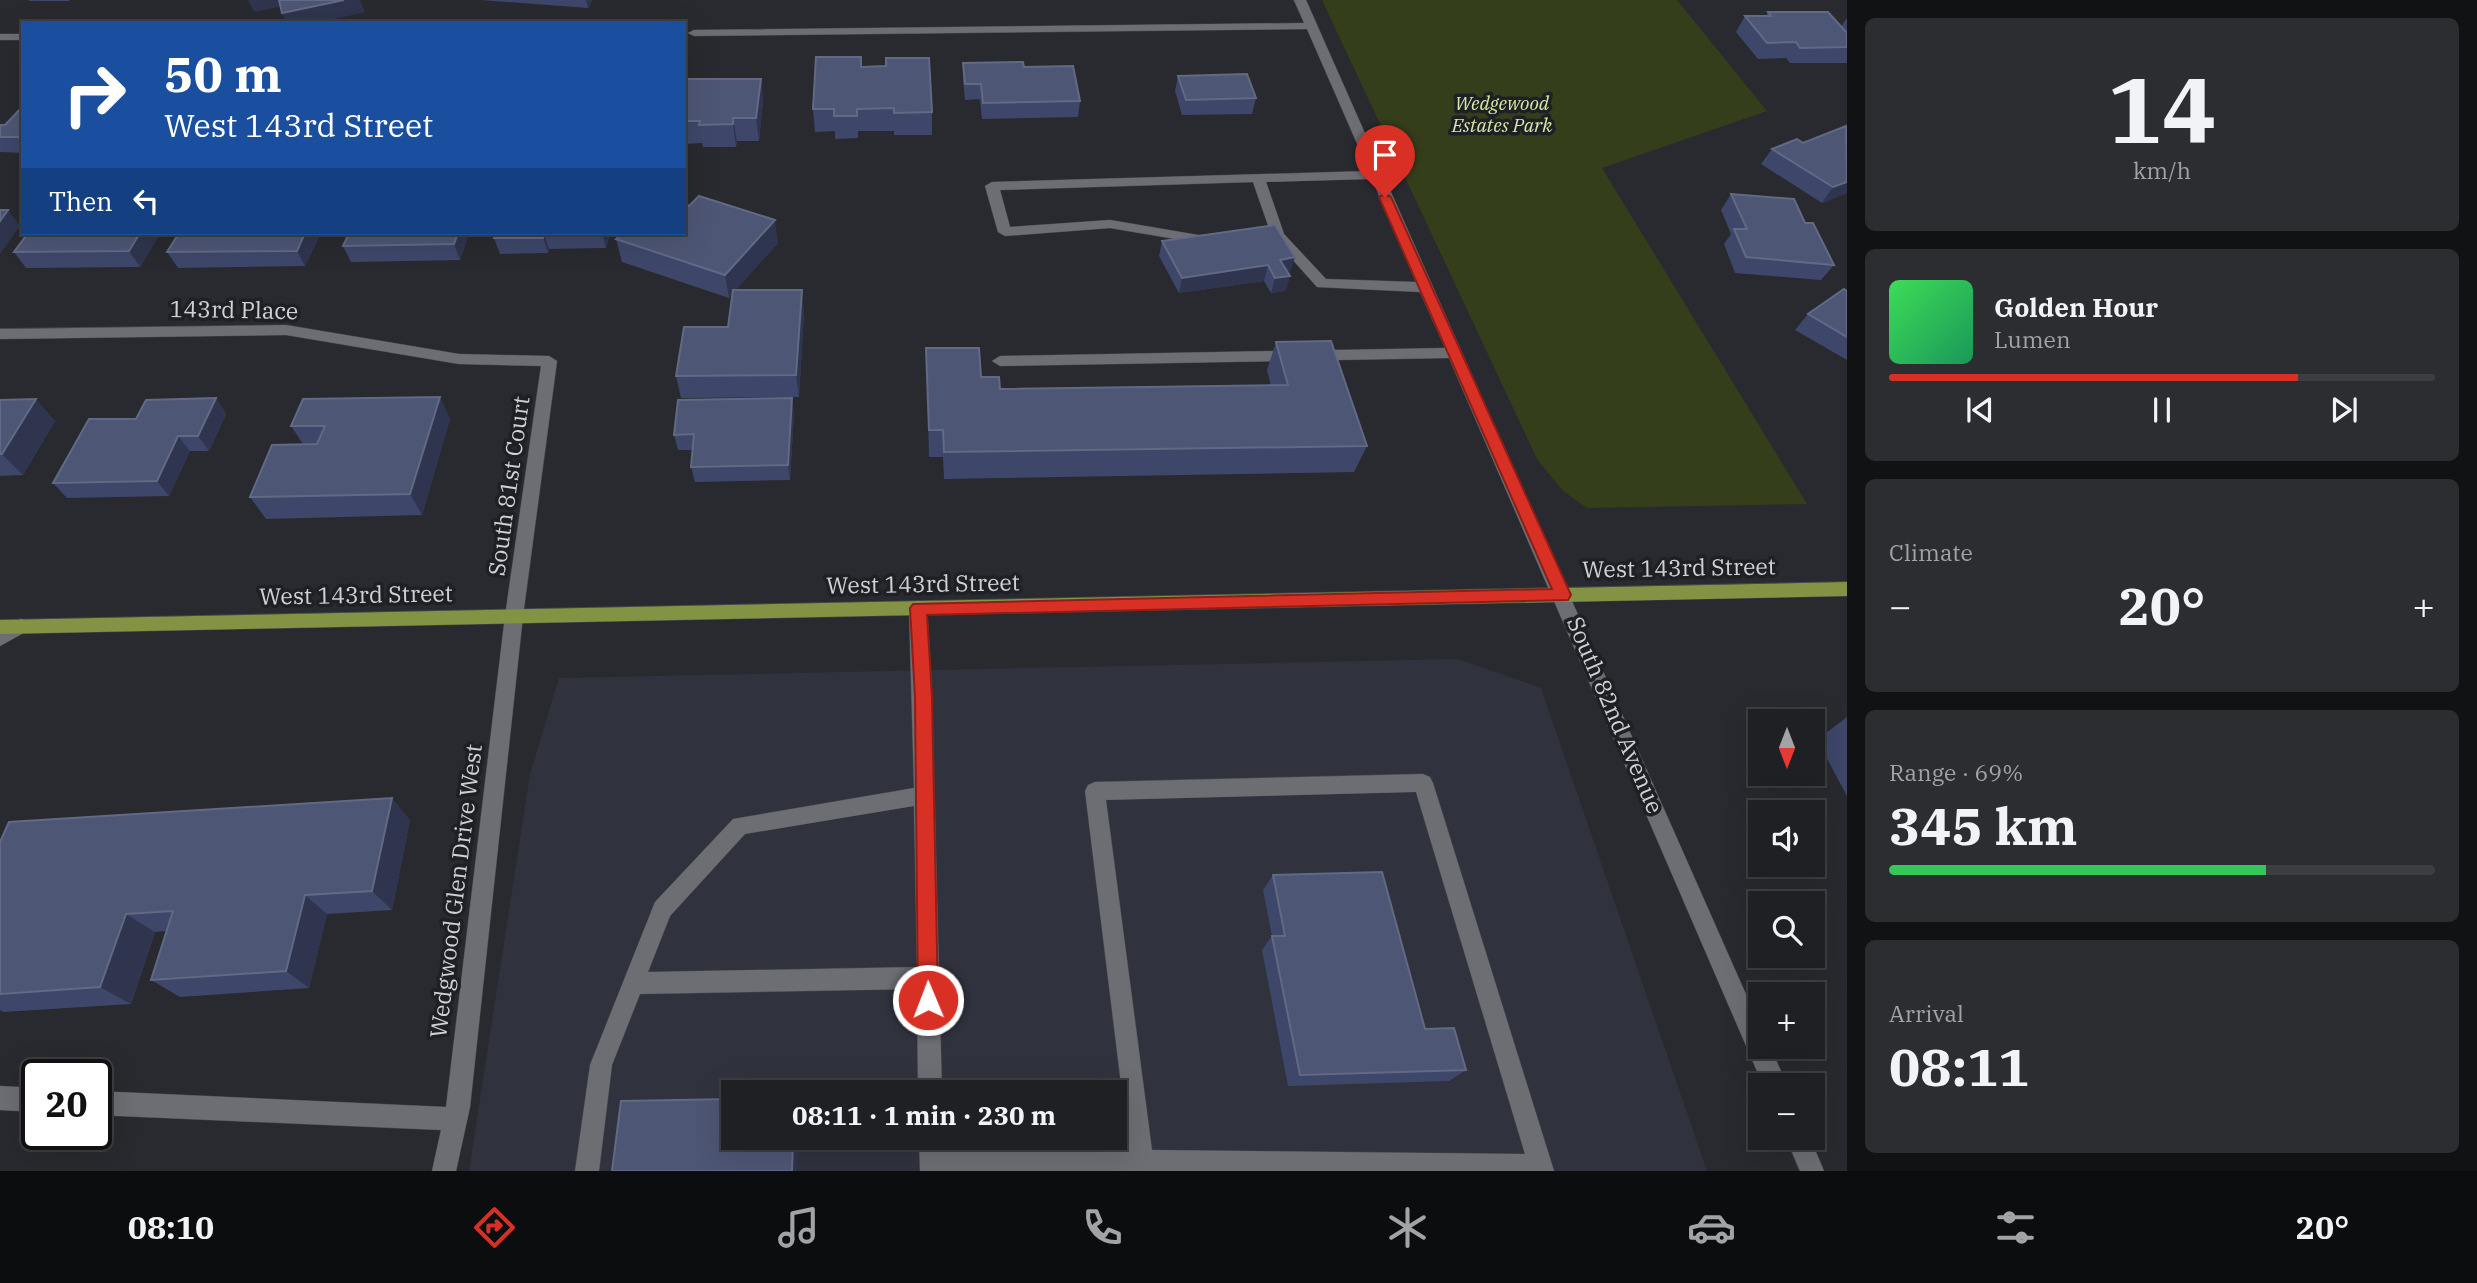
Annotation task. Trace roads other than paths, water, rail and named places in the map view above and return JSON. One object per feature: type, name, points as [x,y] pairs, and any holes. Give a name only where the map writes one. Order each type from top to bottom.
[{"type":"main road","name":"West 143rd Street","points":[[0,627],[1847,589]]},
{"type":"street","name":"South 82nd Avenue","points":[[1300,0],[1375,175],[1563,595],[1770,1073]]},
{"type":"street","points":[[694,33],[1311,26]]},
{"type":"street","points":[[0,37],[21,37]]},
{"type":"street","points":[[1223,239],[1196,240],[1110,224],[1005,232],[992,186],[1375,175]]},
{"type":"street","points":[[1258,178],[1278,235],[1322,284],[1425,287]]},
{"type":"street","points":[[1251,237],[1278,235]]},
{"type":"street","name":"143rd Place","points":[[0,334],[286,330],[459,359],[549,361]]},
{"type":"street","points":[[1000,360],[1454,353]]},
{"type":"street","name":"South 81st Court","points":[[514,616],[549,361]]},
{"type":"street","points":[[918,608],[923,697],[930,1080]]},
{"type":"street","name":"Wedgwood Glen Drive West","points":[[444,1171],[455,1119],[514,616]]},
{"type":"street","points":[[0,638],[21,626]]},
{"type":"street","points":[[932,1156],[1142,1161],[1541,1168],[1423,783],[1095,791],[1142,1161]]},
{"type":"street","points":[[587,1171],[601,1065],[662,909],[740,826],[924,795]]},
{"type":"street","points":[[632,983],[928,978]]},
{"type":"street","points":[[0,1098],[21,1099]]},
{"type":"street","points":[[112,1104],[455,1119]]},
{"type":"street","points":[[1803,1150],[1812,1171]]},
{"type":"park label","name":"Wedgewood Estates Park","points":[[1502,114]]}]
